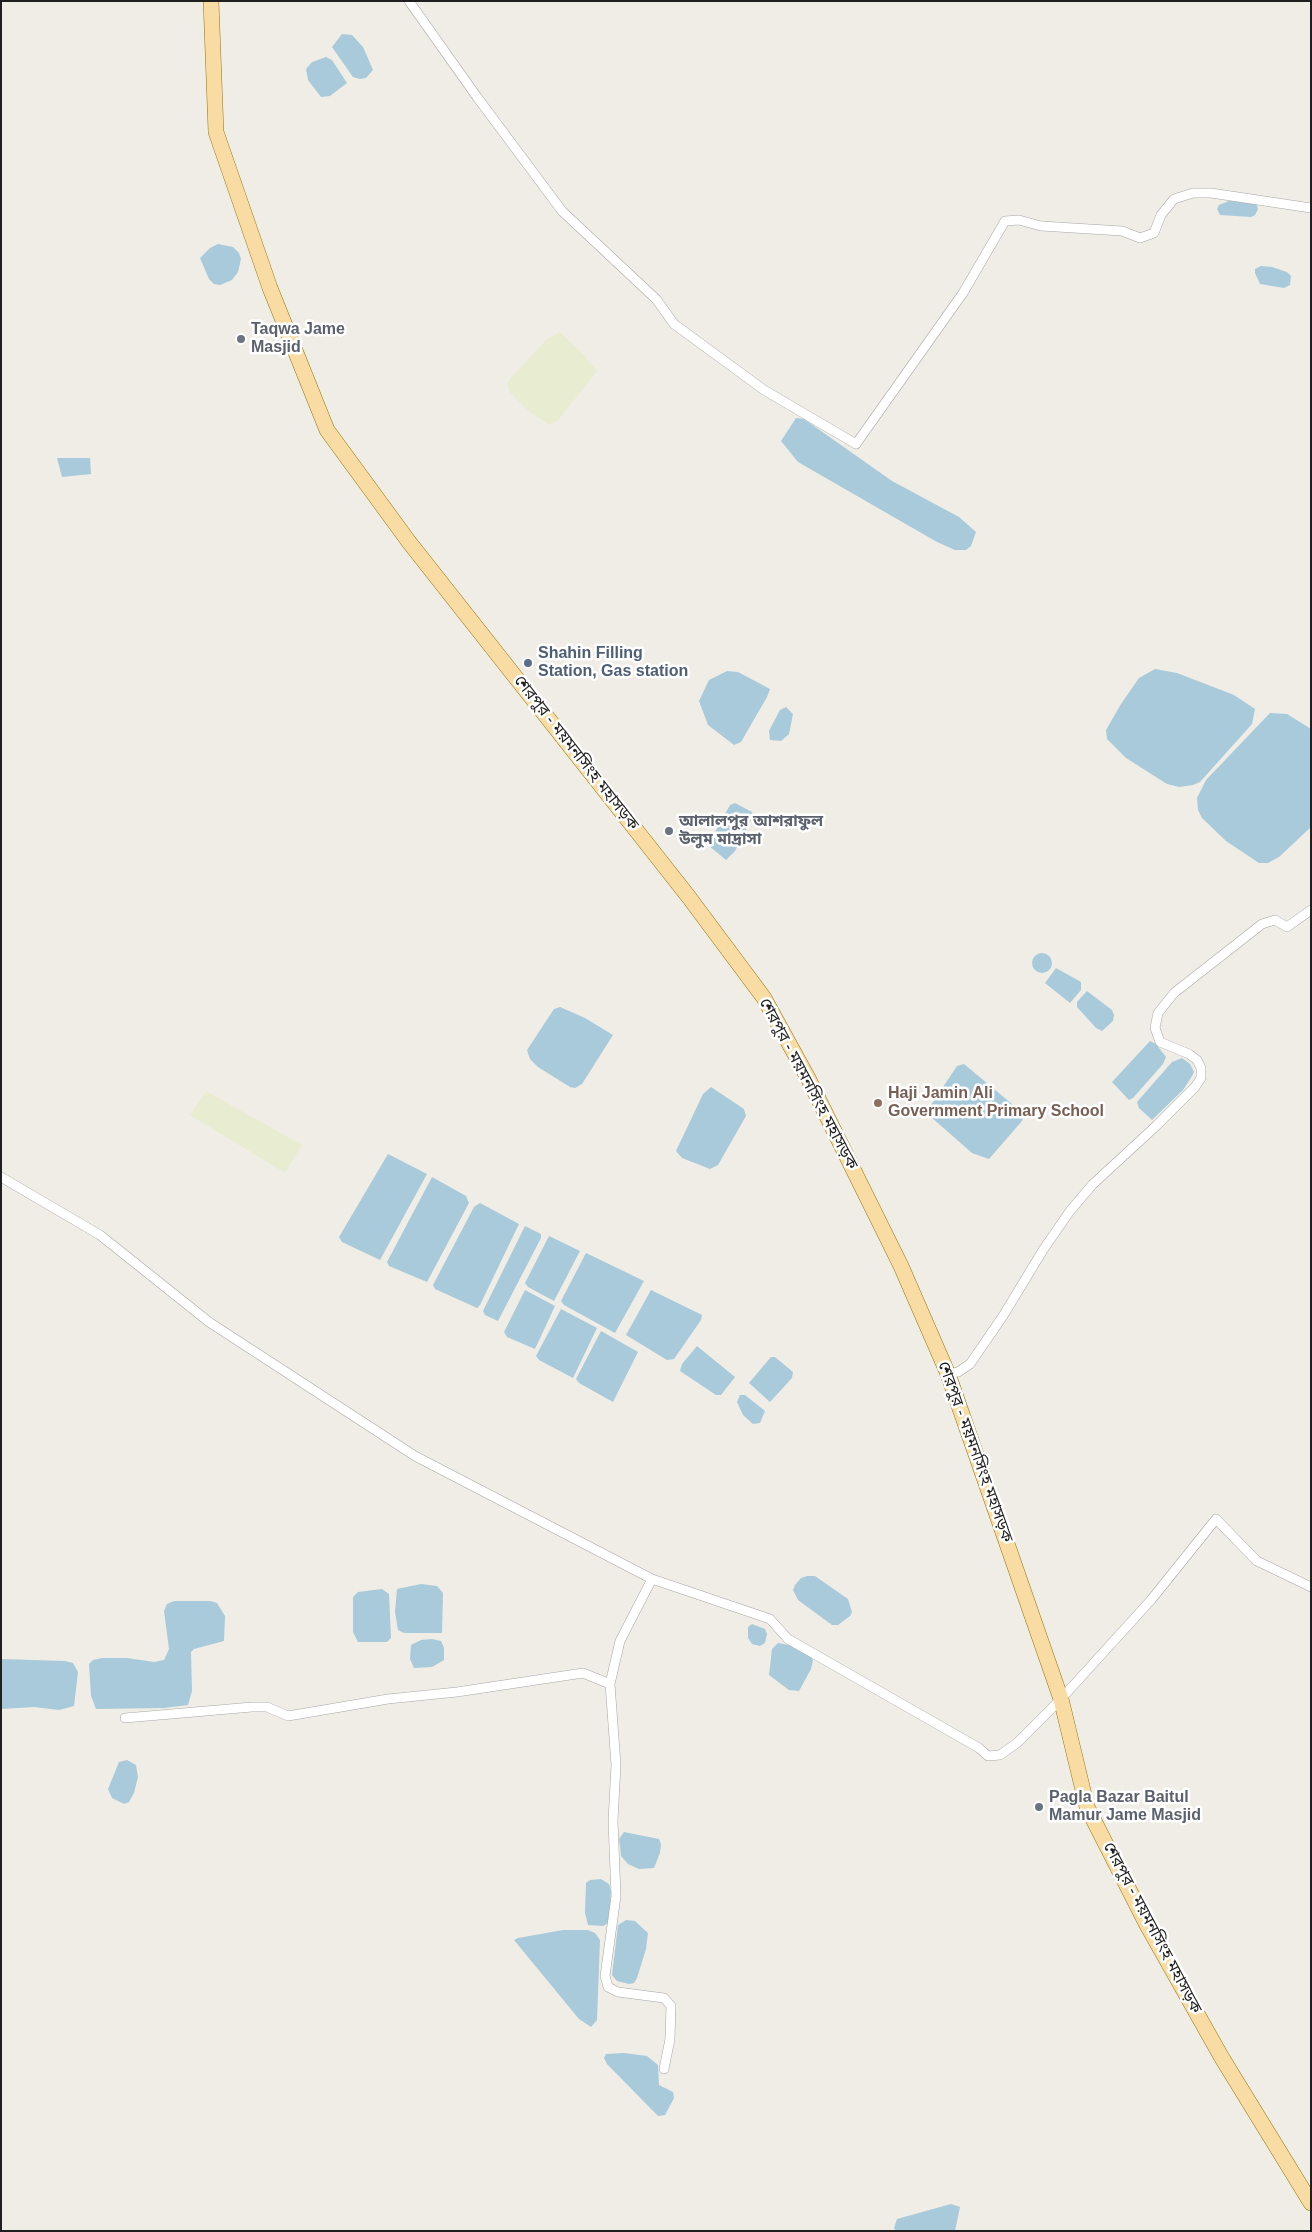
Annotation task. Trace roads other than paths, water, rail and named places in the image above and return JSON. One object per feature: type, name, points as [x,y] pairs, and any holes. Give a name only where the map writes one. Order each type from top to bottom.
[{"type":"main road","name":"শেরপুর - ময়মনসিংহ মহাসড়ক","points":[[211,1],[216,132],[270,288],[327,430],[409,542],[682,888],[764,998],[808,1078],[901,1266],[948,1374],[1061,1698],[1087,1807],[1148,1925],[1222,2058],[1311,2203]]},
{"type":"street","points":[[409,1],[476,97],[562,211],[656,299],[674,324],[764,390],[856,444],[964,293],[1005,220],[1019,220],[1041,226],[1122,231],[1140,238],[1154,233],[1161,215],[1179,196],[1211,193],[1311,208]]},
{"type":"street","points":[[948,1374],[958,1372],[970,1364],[1012,1302],[1043,1250],[1070,1211],[1092,1185],[1195,1087],[1201,1078],[1201,1068],[1197,1060],[1189,1054],[1168,1046],[1157,1037],[1156,1020],[1163,1006],[1174,993],[1262,924],[1275,920],[1287,927],[1311,910]]},
{"type":"street","points":[[1,1177],[100,1235],[209,1322],[415,1456],[652,1579],[770,1619],[788,1639],[979,1748],[988,1756],[1000,1755],[1017,1744],[1151,1600],[1216,1519],[1257,1561],[1311,1586]]},
{"type":"street","points":[[652,1579],[620,1641],[610,1684],[616,1765],[613,1821],[616,1896],[605,1976],[608,1987],[618,1992],[664,1998],[671,2006],[670,2039],[664,2069]]},
{"type":"street","points":[[125,1718],[252,1707],[268,1707],[288,1716],[388,1699],[457,1692],[582,1673],[610,1684]]},
{"type":"water","points":[[342,34],[352,35],[363,47],[373,70],[366,78],[353,77],[332,47]]},
{"type":"water","points":[[326,57],[332,60],[347,83],[330,96],[321,97],[308,80],[306,69],[312,62]]},
{"type":"water","points":[[1229,201],[1256,202],[1258,209],[1255,215],[1251,217],[1220,215],[1217,209],[1219,205]]},
{"type":"water","points":[[218,244],[233,247],[239,253],[241,259],[238,272],[232,280],[220,285],[214,284],[209,279],[200,258],[210,248]]},
{"type":"water","points":[[1261,266],[1287,272],[1291,276],[1290,285],[1284,288],[1260,284],[1255,269]]},
{"type":"water","points":[[796,418],[804,419],[892,481],[959,517],[976,532],[971,546],[966,550],[955,550],[937,542],[798,462],[781,441]]},
{"type":"water","points":[[57,458],[90,458],[91,474],[62,477]]},
{"type":"water","points":[[1155,669],[1177,673],[1234,695],[1255,709],[1252,724],[1200,782],[1193,785],[1179,787],[1167,784],[1126,758],[1107,739],[1106,730],[1121,704],[1139,678]]},
{"type":"water","points":[[727,671],[738,672],[770,689],[741,742],[734,745],[708,725],[699,701],[709,680]]},
{"type":"water","points":[[786,707],[793,714],[789,734],[781,741],[770,740],[769,731],[780,710]]},
{"type":"water","points":[[1270,713],[1287,714],[1311,729],[1311,827],[1279,857],[1268,863],[1259,863],[1226,841],[1202,818],[1198,810],[1197,798],[1206,780]]},
{"type":"water","points":[[735,803],[752,812],[753,816],[735,851],[726,860],[708,845],[730,805]]},
{"type":"water","points":[[1038,953],[1046,953],[1052,959],[1052,967],[1046,973],[1038,973],[1032,967],[1032,959]]},
{"type":"water","points":[[1056,968],[1081,982],[1081,990],[1070,1003],[1045,983]]},
{"type":"water","points":[[1087,991],[1112,1010],[1114,1015],[1113,1021],[1102,1031],[1096,1028],[1077,1007],[1077,1002]]},
{"type":"water","points":[[560,1007],[585,1018],[613,1035],[582,1084],[575,1088],[570,1087],[538,1067],[530,1059],[527,1050],[554,1009]]},
{"type":"water","points":[[1150,1041],[1156,1044],[1166,1057],[1163,1064],[1133,1098],[1129,1100],[1112,1082]]},
{"type":"water","points":[[1182,1058],[1190,1064],[1194,1072],[1183,1090],[1152,1120],[1139,1108],[1137,1102],[1172,1062]]},
{"type":"water","points":[[964,1064],[1024,1114],[1022,1121],[989,1159],[972,1153],[931,1117],[929,1108],[957,1066]]},
{"type":"water","points":[[711,1087],[744,1109],[746,1116],[718,1165],[710,1169],[682,1158],[676,1151],[703,1094]]},
{"type":"water","points":[[388,1154],[427,1174],[380,1260],[342,1242],[339,1237]]},
{"type":"water","points":[[432,1177],[466,1196],[469,1203],[427,1282],[389,1266],[387,1262]]},
{"type":"water","points":[[480,1203],[519,1224],[477,1308],[435,1289],[433,1285],[474,1207]]},
{"type":"water","points":[[525,1226],[541,1234],[541,1238],[498,1321],[485,1315],[483,1311]]},
{"type":"water","points":[[549,1236],[580,1251],[554,1301],[528,1287],[525,1283]]},
{"type":"water","points":[[586,1253],[644,1281],[615,1333],[564,1305],[561,1301]]},
{"type":"water","points":[[525,1290],[555,1306],[535,1349],[507,1337],[504,1332]]},
{"type":"water","points":[[651,1290],[702,1315],[701,1320],[674,1359],[667,1360],[626,1335]]},
{"type":"water","points":[[561,1309],[597,1328],[573,1378],[539,1360],[536,1356]]},
{"type":"water","points":[[601,1331],[638,1352],[613,1402],[579,1383],[576,1379]]},
{"type":"water","points":[[697,1346],[735,1377],[721,1395],[716,1395],[680,1371],[682,1364]]},
{"type":"water","points":[[771,1357],[775,1357],[793,1372],[792,1378],[770,1402],[749,1383]]},
{"type":"water","points":[[740,1395],[745,1395],[765,1411],[760,1423],[753,1424],[743,1415],[737,1402]]},
{"type":"water","points":[[815,1576],[848,1599],[852,1612],[850,1616],[838,1625],[832,1625],[798,1600],[793,1590],[801,1578]]},
{"type":"water","points":[[421,1584],[437,1586],[443,1593],[442,1633],[404,1633],[398,1630],[395,1612],[397,1589]]},
{"type":"water","points":[[382,1589],[389,1594],[391,1638],[387,1642],[358,1642],[353,1632],[353,1597],[358,1592]]},
{"type":"water","points":[[174,1601],[210,1601],[217,1603],[225,1616],[224,1641],[194,1649],[191,1652],[192,1691],[188,1705],[164,1708],[96,1709],[91,1696],[89,1664],[93,1660],[102,1658],[127,1658],[154,1662],[164,1660],[169,1649],[164,1611],[167,1604]]},
{"type":"water","points":[[752,1624],[765,1629],[767,1634],[765,1643],[760,1646],[752,1644],[748,1638],[748,1627]]},
{"type":"water","points":[[432,1639],[441,1641],[444,1648],[444,1660],[432,1667],[414,1668],[410,1659],[411,1645],[421,1640]]},
{"type":"water","points":[[778,1643],[789,1645],[811,1656],[813,1660],[811,1669],[799,1691],[789,1690],[769,1675],[772,1649]]},
{"type":"water","points":[[1,1659],[65,1661],[73,1663],[78,1672],[74,1706],[59,1710],[34,1707],[1,1709]]},
{"type":"water","points":[[127,1760],[136,1765],[138,1777],[134,1793],[129,1802],[124,1804],[112,1798],[108,1789],[119,1762]]},
{"type":"water","points":[[624,1832],[659,1839],[661,1844],[660,1853],[654,1868],[639,1869],[628,1864],[621,1856],[619,1839]]},
{"type":"water","points":[[601,1879],[609,1884],[611,1891],[609,1919],[607,1924],[603,1926],[588,1925],[585,1913],[586,1883],[590,1880]]},
{"type":"water","points":[[626,1920],[635,1921],[648,1933],[646,1949],[637,1978],[634,1983],[629,1984],[617,1981],[612,1975],[618,1925]]},
{"type":"water","points":[[563,1930],[588,1930],[595,1933],[600,1940],[597,2020],[591,2027],[579,2019],[514,1940]]},
{"type":"water","points":[[624,2053],[647,2056],[658,2065],[659,2085],[673,2092],[674,2098],[665,2115],[658,2116],[607,2064],[604,2058],[606,2054]]},
{"type":"water","points":[[951,2204],[960,2207],[955,2231],[896,2231],[894,2228],[897,2219]]},
{"type":"place","name":"Taqwa Jame Masjid","points":[[241,339]]},
{"type":"place","name":"Shahin Filling Station, Gas station","points":[[528,663]]},
{"type":"place","name":"আলালপুর আশরাফুল উলুম মাদ্রাসা","points":[[669,831]]},
{"type":"place","name":"Haji Jamin Ali Government Primary School","points":[[878,1103]]},
{"type":"place","name":"Pagla Bazar Baitul Mamur Jame Masjid","points":[[1039,1807]]}]
